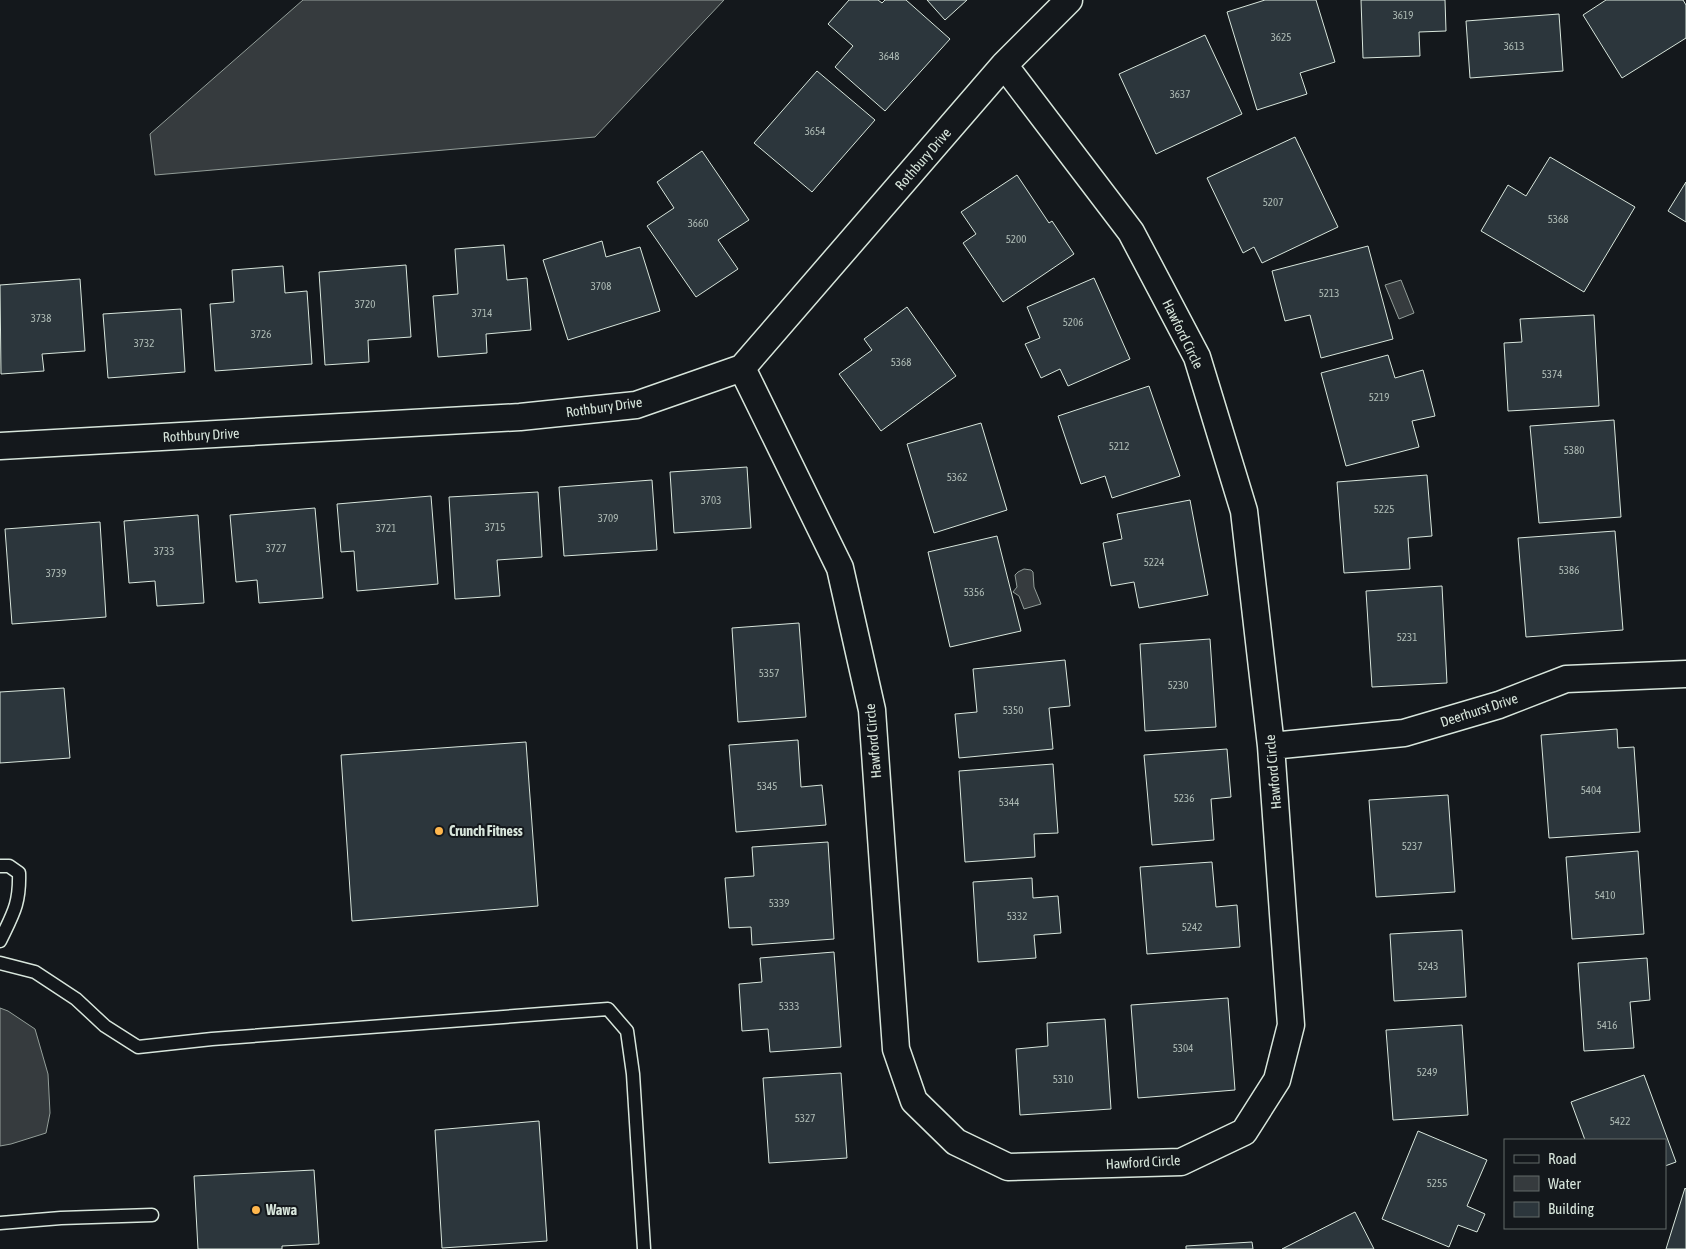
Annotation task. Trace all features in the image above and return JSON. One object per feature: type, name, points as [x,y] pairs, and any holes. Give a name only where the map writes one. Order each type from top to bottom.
[{"type":"street","name":"Rothbury Drive","points":[[0,446],[520,417],[636,405],[742,368],[1004,65],[1068,0]]},
{"type":"street","name":"Hawford Circle","points":[[742,368],[840,568],[872,710],[896,1049],[914,1102],[956,1142],[1008,1167],[1181,1162],[1244,1132],[1277,1080],[1291,1025],[1271,746],[1244,511],[1197,357],[1131,232],[1004,65]]},
{"type":"street","name":"Deerhurst Drive","points":[[1271,746],[1404,733],[1500,705],[1566,679],[1686,674]]},
{"type":"lane","points":[[0,866],[9,866],[19,873],[20,892],[16,906],[0,941]]},
{"type":"lane","points":[[0,963],[35,972],[76,999],[105,1026],[138,1047],[608,1009],[627,1031],[630,1048],[644,1249]]},
{"type":"lane","points":[[0,1223],[61,1218],[152,1215]]},
{"type":"water","points":[[303,0],[724,0],[595,137],[155,175],[150,134]]},
{"type":"water","points":[[1401,280],[1414,313],[1399,319],[1385,285]]},
{"type":"water","points":[[1024,569],[1033,572],[1034,587],[1041,604],[1024,609],[1019,596],[1013,592],[1017,587],[1015,575]]},
{"type":"water","points":[[0,1008],[8,1011],[35,1029],[48,1074],[50,1113],[46,1133],[0,1146]]},
{"type":"building","points":[[849,0],[878,0],[882,3],[885,0],[906,0],[950,39],[885,111],[835,67],[853,46],[828,24]]},
{"type":"building","points":[[927,0],[967,0],[945,20]]},
{"type":"building","points":[[1265,0],[1316,0],[1335,62],[1300,73],[1307,94],[1257,110],[1227,12]]},
{"type":"building","points":[[1361,0],[1445,0],[1446,31],[1419,32],[1420,56],[1363,58]]},
{"type":"building","points":[[1606,0],[1683,0],[1686,5],[1686,38],[1622,78],[1583,15]]},
{"type":"building","points":[[1559,14],[1563,71],[1470,78],[1466,21]]},
{"type":"building","points":[[1205,35],[1242,114],[1156,154],[1119,74]]},
{"type":"building","points":[[817,71],[875,120],[812,192],[754,143]]},
{"type":"building","points":[[1295,137],[1338,227],[1262,263],[1254,247],[1243,253],[1207,178]]},
{"type":"building","points":[[702,151],[749,220],[718,240],[738,269],[696,297],[647,226],[674,208],[657,182]]},
{"type":"building","points":[[1550,157],[1635,207],[1584,292],[1481,231],[1508,185],[1526,196]]},
{"type":"building","points":[[1017,175],[1049,223],[1052,221],[1074,254],[1003,302],[963,243],[976,234],[961,212]]},
{"type":"building","points":[[1686,182],[1686,222],[1668,211]]},
{"type":"building","points":[[602,241],[606,257],[640,247],[660,311],[568,340],[543,260]]},
{"type":"building","points":[[504,245],[507,280],[527,278],[531,330],[486,334],[487,353],[438,357],[433,296],[458,294],[455,249]]},
{"type":"building","points":[[1368,246],[1393,339],[1321,358],[1310,315],[1285,321],[1272,271]]},
{"type":"building","points":[[406,265],[411,337],[368,340],[369,362],[325,365],[319,272]]},
{"type":"building","points":[[283,266],[285,293],[307,291],[312,364],[215,371],[210,304],[234,302],[232,270]]},
{"type":"building","points":[[1094,278],[1130,359],[1068,386],[1060,369],[1041,378],[1025,344],[1040,338],[1027,307]]},
{"type":"building","points":[[80,279],[85,351],[42,354],[44,371],[1,374],[0,285]]},
{"type":"building","points":[[907,307],[956,376],[881,431],[839,374],[872,350],[864,339]]},
{"type":"building","points":[[181,309],[185,372],[108,378],[103,314]]},
{"type":"building","points":[[1594,315],[1599,406],[1508,411],[1504,343],[1522,342],[1520,319]]},
{"type":"building","points":[[1388,355],[1395,378],[1423,370],[1435,416],[1412,421],[1419,447],[1346,466],[1321,373]]},
{"type":"building","points":[[1149,386],[1180,476],[1112,498],[1105,476],[1081,484],[1058,416]]},
{"type":"building","points":[[1614,420],[1621,517],[1539,523],[1530,426]]},
{"type":"building","points":[[981,423],[1007,510],[934,533],[907,444]]},
{"type":"building","points":[[747,467],[751,528],[674,533],[670,472]]},
{"type":"building","points":[[1427,475],[1432,536],[1408,538],[1410,569],[1344,573],[1337,482]]},
{"type":"building","points":[[652,480],[657,550],[564,556],[559,487]]},
{"type":"building","points":[[538,492],[542,557],[497,560],[500,596],[455,599],[449,497]]},
{"type":"building","points":[[431,496],[438,584],[357,591],[354,551],[341,552],[337,504]]},
{"type":"building","points":[[1190,500],[1208,595],[1139,608],[1134,582],[1111,586],[1103,543],[1122,539],[1117,514]]},
{"type":"building","points":[[315,508],[323,598],[259,603],[257,580],[236,582],[230,515]]},
{"type":"building","points":[[198,515],[204,603],[157,606],[155,581],[129,583],[124,521]]},
{"type":"building","points":[[100,522],[106,617],[12,624],[5,529]]},
{"type":"building","points":[[1615,531],[1623,630],[1526,637],[1518,538]]},
{"type":"building","points":[[997,536],[1021,631],[950,647],[928,552]]},
{"type":"building","points":[[1442,586],[1447,683],[1372,687],[1366,591]]},
{"type":"building","points":[[799,623],[806,717],[738,722],[732,628]]},
{"type":"building","points":[[1210,639],[1216,727],[1145,731],[1140,644]]},
{"type":"building","points":[[1065,660],[1070,706],[1049,708],[1053,749],[959,758],[955,714],[977,712],[973,669]]},
{"type":"building","points":[[64,688],[70,758],[0,763],[0,692]]},
{"type":"building","points":[[1617,729],[1618,748],[1634,747],[1640,832],[1549,838],[1541,735]]},
{"type":"building","points":[[798,740],[801,787],[822,785],[826,825],[736,832],[729,745]]},
{"type":"building","name":"Crunch Fitness","points":[[526,742],[538,906],[352,921],[341,755]]},
{"type":"building","points":[[1227,749],[1231,797],[1211,799],[1214,840],[1152,845],[1144,755]]},
{"type":"building","points":[[1053,764],[1058,833],[1034,834],[1035,857],[965,862],[959,771]]},
{"type":"building","points":[[1448,795],[1455,892],[1376,897],[1369,800]]},
{"type":"building","points":[[828,842],[834,939],[752,945],[751,927],[729,928],[725,878],[754,876],[752,847]]},
{"type":"building","points":[[1638,851],[1644,934],[1572,939],[1566,857]]},
{"type":"building","points":[[1212,862],[1216,907],[1237,905],[1240,947],[1147,954],[1140,867]]},
{"type":"building","points":[[1032,878],[1033,898],[1058,896],[1061,933],[1034,935],[1036,958],[978,962],[973,882]]},
{"type":"building","points":[[1462,930],[1466,997],[1394,1001],[1390,934]]},
{"type":"building","points":[[834,952],[841,1047],[770,1052],[768,1029],[742,1031],[739,984],[762,982],[760,958]]},
{"type":"building","points":[[1647,958],[1650,1000],[1630,1002],[1634,1048],[1584,1051],[1578,963]]},
{"type":"building","points":[[1228,998],[1235,1090],[1138,1098],[1131,1005]]},
{"type":"building","points":[[1105,1019],[1111,1109],[1020,1115],[1016,1049],[1048,1046],[1047,1023]]},
{"type":"building","points":[[1462,1025],[1468,1115],[1393,1120],[1386,1030]]},
{"type":"building","points":[[841,1073],[847,1158],[769,1163],[763,1078]]},
{"type":"building","points":[[1644,1075],[1676,1162],[1666,1166],[1666,1139],[1585,1139],[1571,1102]]},
{"type":"building","points":[[539,1121],[547,1241],[442,1248],[435,1130]]},
{"type":"building","points":[[1418,1131],[1487,1160],[1467,1206],[1485,1214],[1477,1232],[1458,1225],[1449,1247],[1382,1219]]},
{"type":"building","name":"Wawa","points":[[314,1170],[319,1244],[282,1246],[282,1249],[198,1249],[194,1176]]},
{"type":"building","points":[[1685,1188],[1686,1249],[1666,1249]]},
{"type":"building","points":[[1355,1212],[1374,1249],[1282,1249]]},
{"type":"building","points":[[1252,1242],[1253,1249],[1186,1249],[1186,1246]]},
{"type":"place","name":"Crunch Fitness","points":[[439,831]]},
{"type":"place","name":"Wawa","points":[[256,1210]]}]
